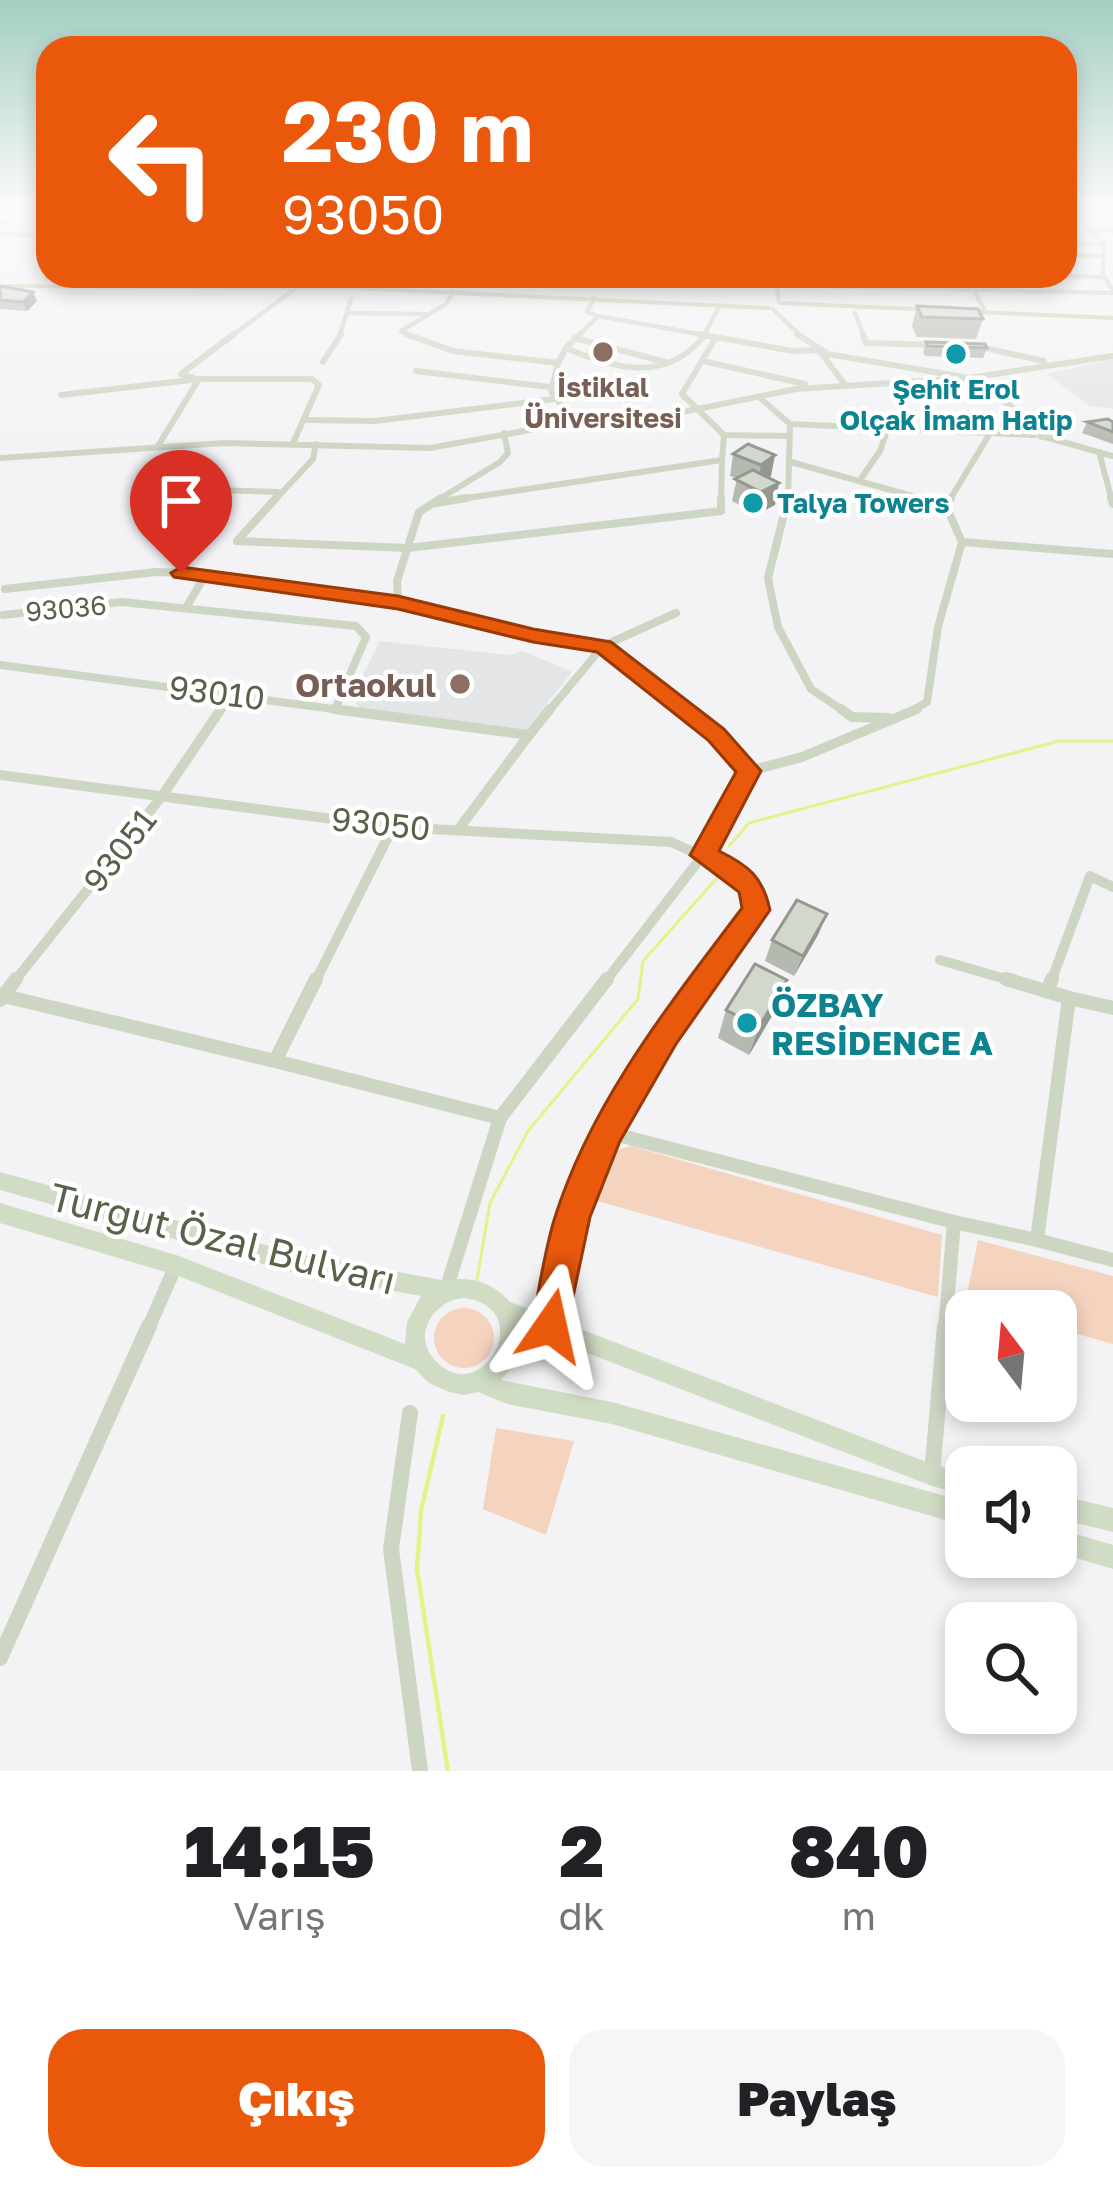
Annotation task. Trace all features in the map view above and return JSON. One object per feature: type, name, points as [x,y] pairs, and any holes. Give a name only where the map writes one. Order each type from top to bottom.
[{"type":"main road","points":[[392,290],[985,311],[1113,321]]},
{"type":"main road","points":[[543,290],[855,313],[1113,321]]},
{"type":"main road","name":"Turgut Özal Bulvarı","points":[[0,1181],[296,1263],[446,1291]]},
{"type":"main road","name":"Turgut Özal Bulvarı","points":[[0,1214],[176,1264],[422,1360]]},
{"type":"main road","name":"Turgut Özal Bulvarı","points":[[945,1478],[504,1310],[485,1290],[459,1286],[446,1291],[424,1313],[418,1328],[422,1360],[429,1372],[452,1386],[479,1382],[507,1393],[612,1413],[945,1508]]},
{"type":"main road","points":[[479,1382],[503,1358],[508,1342],[504,1310]]},
{"type":"main road","points":[[1077,1511],[1113,1520]]},
{"type":"main road","points":[[1077,1546],[1113,1557]]},
{"type":"street","points":[[199,380],[181,374],[292,290]]},
{"type":"street","points":[[777,290],[776,306],[791,328],[818,350],[845,386]]},
{"type":"street","points":[[977,290],[985,311]]},
{"type":"street","points":[[1049,290],[1113,292]]},
{"type":"street","points":[[453,292],[446,304],[401,331],[408,338],[451,348],[558,363]]},
{"type":"street","points":[[594,298],[587,312],[635,326],[793,351],[818,350],[969,378],[1042,432]]},
{"type":"street","points":[[323,362],[344,329],[351,299]]},
{"type":"street","points":[[635,326],[641,301]]},
{"type":"street","points":[[720,305],[703,361],[683,389],[724,435],[788,436]]},
{"type":"street","points":[[348,313],[428,314]]},
{"type":"street","points":[[855,313],[877,363]]},
{"type":"street","points":[[574,422],[554,400],[550,387],[566,348],[598,316]]},
{"type":"street","points":[[575,338],[668,363]]},
{"type":"street","points":[[566,348],[620,368],[690,358],[712,338]]},
{"type":"street","points":[[866,343],[948,346]]},
{"type":"street","points":[[968,346],[1055,363]]},
{"type":"street","points":[[0,458],[293,442],[430,448],[574,422],[697,410],[779,392],[969,378],[1113,356]]},
{"type":"street","points":[[703,361],[818,388]]},
{"type":"street","points":[[896,365],[904,382]]},
{"type":"street","points":[[416,370],[550,387]]},
{"type":"street","points":[[764,375],[779,392]]},
{"type":"street","points":[[158,446],[199,380]]},
{"type":"street","points":[[61,395],[199,380],[317,381],[306,420],[293,442]]},
{"type":"street","points":[[759,397],[790,424],[1042,432],[1113,456]]},
{"type":"street","points":[[306,420],[375,421],[554,400]]},
{"type":"street","points":[[1016,410],[1042,432]]},
{"type":"street","points":[[790,424],[788,513],[768,578],[778,627],[812,689],[852,717],[891,718]]},
{"type":"street","points":[[860,480],[887,430]]},
{"type":"street","points":[[946,506],[996,430]]},
{"type":"street","points":[[398,602],[397,581],[419,512],[500,462],[508,452],[504,434]]},
{"type":"street","points":[[316,444],[314,458],[237,541],[408,548],[721,511],[724,435]]},
{"type":"street","points":[[1099,452],[1113,504]]},
{"type":"street","points":[[436,503],[722,460]]},
{"type":"street","points":[[749,771],[794,764],[891,718],[914,713],[927,702],[938,627],[962,542],[946,506],[790,462]]},
{"type":"street","points":[[141,488],[279,492]]},
{"type":"street","points":[[962,542],[1113,554]]},
{"type":"street","points":[[3,589],[156,572],[206,574],[398,602],[533,635],[603,646],[716,734],[749,771]]},
{"type":"street","points":[[187,606],[206,574]]},
{"type":"street","name":"93036","points":[[3,589],[1,617],[122,602],[356,626],[366,637],[336,707]]},
{"type":"street","points":[[458,830],[603,646],[676,613]]},
{"type":"street","name":"93010","points":[[0,665],[530,735]]},
{"type":"street","name":"93051","points":[[1,997],[162,796],[231,694]]},
{"type":"street","points":[[446,1291],[500,1118],[703,855],[749,771]]},
{"type":"street","name":"93050","points":[[0,776],[393,827],[671,842],[733,869],[752,888],[756,910],[665,1034],[606,1132]]},
{"type":"street","points":[[274,1061],[393,827]]},
{"type":"street","points":[[1047,992],[1090,876],[1113,887]]},
{"type":"street","points":[[940,960],[1113,1009]]},
{"type":"street","points":[[1,997],[500,1118]]},
{"type":"street","points":[[1037,1240],[1069,998]]},
{"type":"street","points":[[551,1326],[572,1217],[606,1132],[1113,1260]]},
{"type":"street","points":[[932,1475],[954,1222]]},
{"type":"street","points":[[0,1658],[176,1264]]},
{"type":"street","points":[[410,1412],[391,1549],[420,1771]]},
{"type":"shaded area","points":[[1113,359],[1113,409],[1090,406],[1047,374]]},
{"type":"shaded area","name":"Ortaokul","points":[[380,641],[509,655],[523,651],[572,672],[526,730],[359,708],[352,696]]},
{"type":"shaded area","points":[[631,1146],[942,1235],[938,1297],[590,1199],[617,1150]]},
{"type":"shaded area","points":[[978,1240],[1113,1276],[1113,1344],[1077,1334],[1077,1290],[968,1290]]},
{"type":"shaded area","points":[[464,1308],[485,1317],[494,1338],[485,1359],[464,1368],[443,1359],[434,1338],[443,1317]]},
{"type":"shaded area","points":[[496,1428],[574,1441],[546,1535],[483,1509]]},
{"type":"building","points":[[0,290],[33,292],[23,302],[0,300]]},
{"type":"building","points":[[917,306],[978,309],[983,319],[922,317]]},
{"type":"building","points":[[926,342],[985,344],[987,348],[928,346]]},
{"type":"building","points":[[1108,419],[1113,432],[1087,422]]},
{"type":"building","points":[[748,444],[775,455],[761,465],[733,454]]},
{"type":"building","name":"Talya Towers","points":[[753,470],[779,483],[761,492],[735,479]]},
{"type":"building","points":[[797,900],[827,914],[803,956],[772,940]]},
{"type":"building","points":[[755,964],[787,980],[759,1027],[726,1010]]},
{"type":"waterway","points":[[729,846],[749,823],[1059,741],[1113,741]]},
{"type":"waterway","points":[[477,1280],[490,1203],[528,1131],[638,999],[643,961],[719,876]]},
{"type":"waterway","points":[[443,1416],[421,1511],[417,1569],[448,1771]]},
{"type":"place","name":"İstiklal Üniversitesi","points":[[603,352]]},
{"type":"place","name":"Şehit Erol Olçak İmam Hatip","points":[[956,354]]},
{"type":"place","name":"Talya Towers","points":[[753,503]]},
{"type":"place","name":"Ortaokul","points":[[460,684]]},
{"type":"place","name":"ÖZBAY RESİDENCE A","points":[[747,1023]]},
{"type":"route","points":[[181,573],[398,602],[533,635],[603,646],[716,734],[749,771],[703,855],[733,869],[752,888],[756,910],[665,1034],[606,1132],[572,1217],[551,1326]]}]
